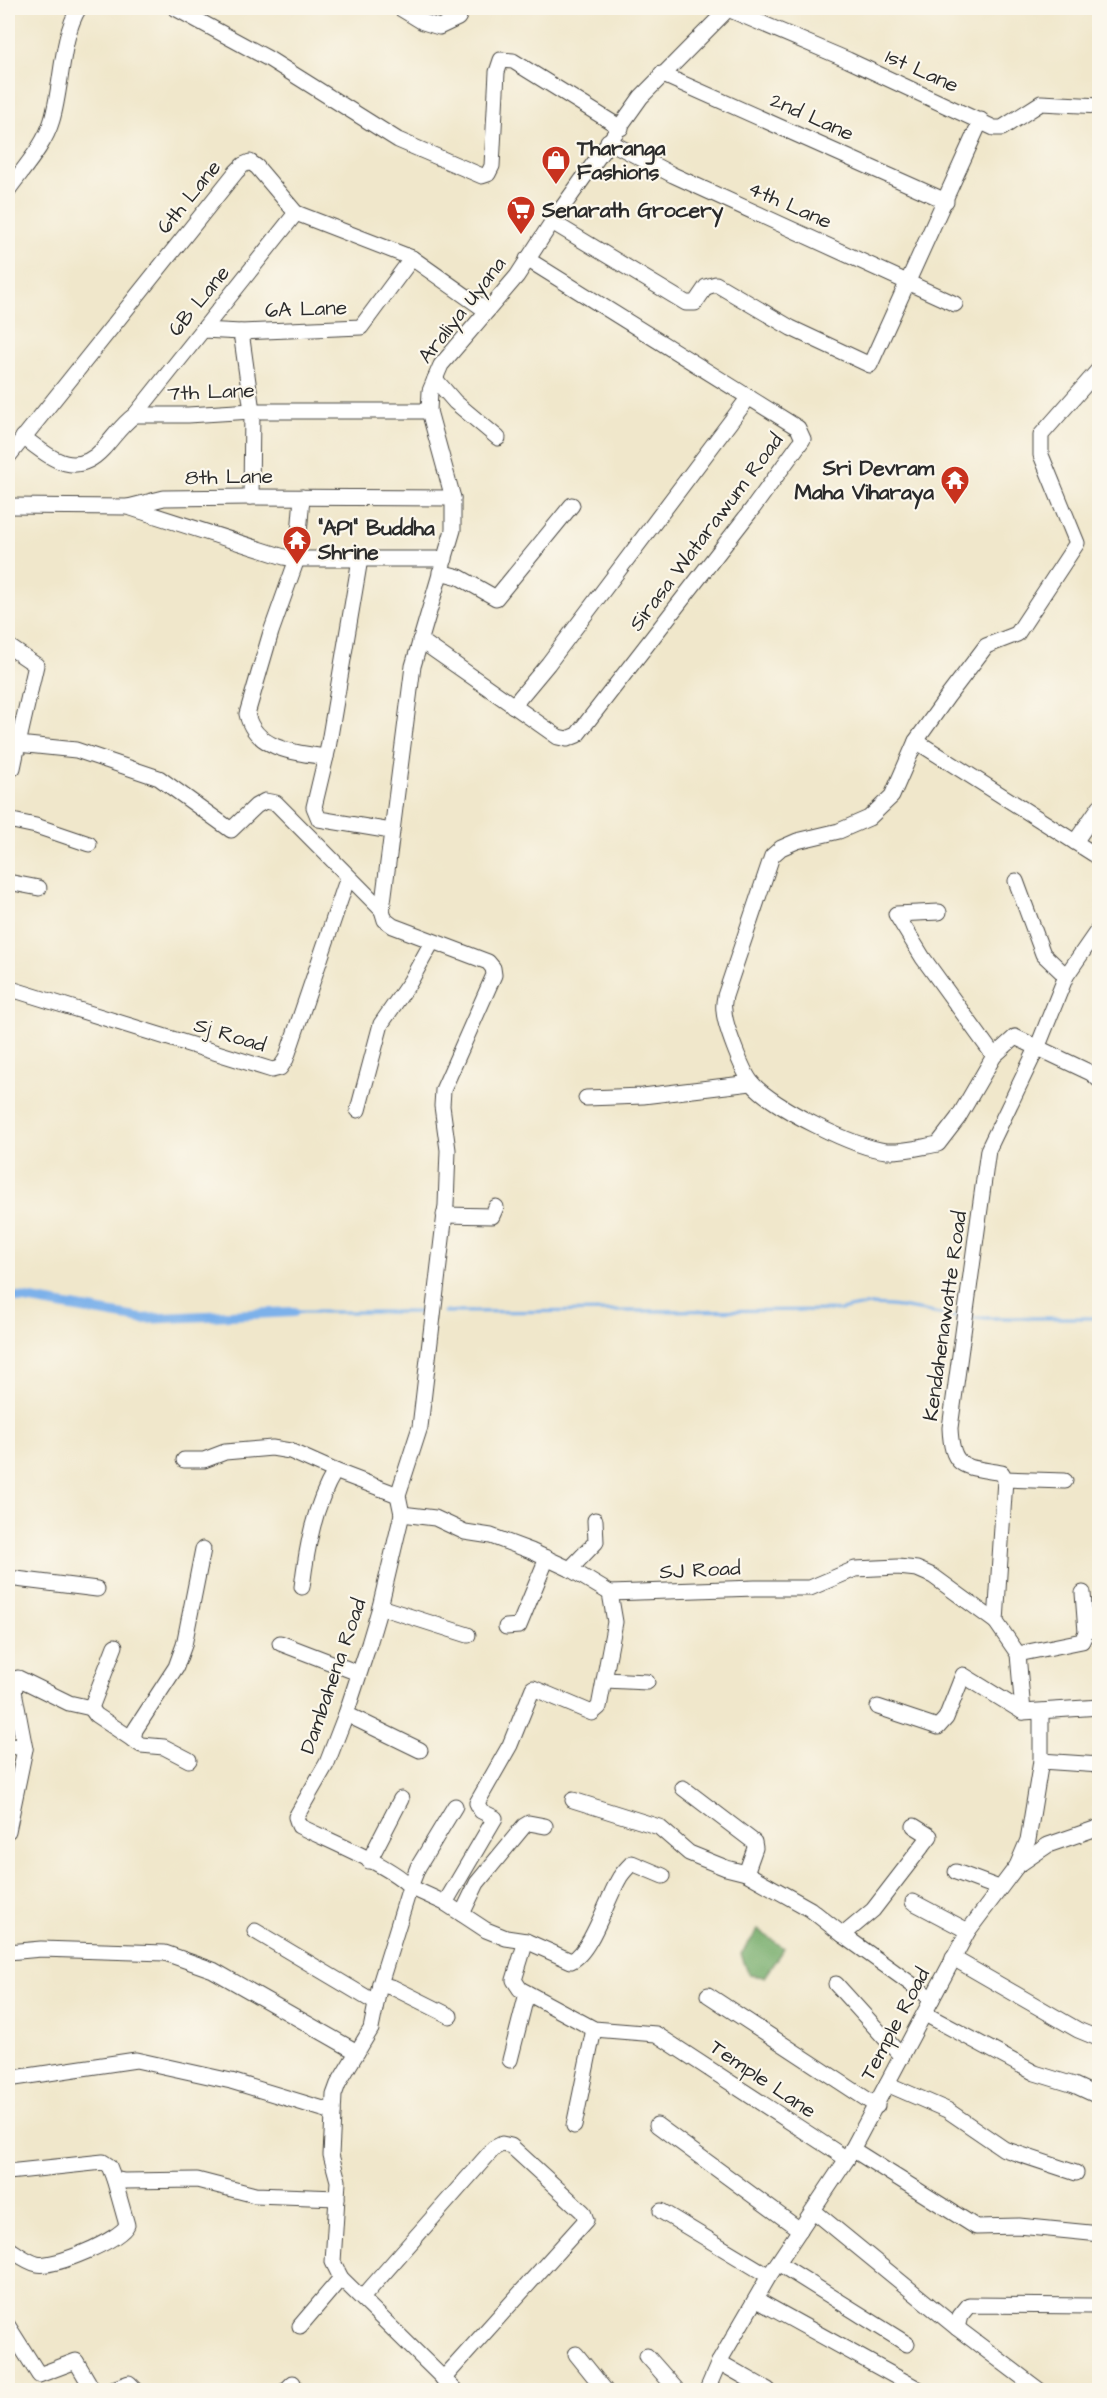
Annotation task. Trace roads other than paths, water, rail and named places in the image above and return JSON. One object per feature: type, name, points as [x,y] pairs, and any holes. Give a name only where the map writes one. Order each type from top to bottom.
[{"type":"street","points":[[8,190],[40,145],[52,121],[70,29],[79,8]]},
{"type":"street","points":[[175,8],[269,59],[398,140],[482,176],[488,174],[492,166],[497,72],[501,60],[513,61],[621,128]]},
{"type":"street","points":[[400,8],[423,22],[439,27],[458,18],[463,8]]},
{"type":"street","name":"Araliya Uyana","points":[[382,910],[413,666],[453,530],[453,498],[429,411],[430,392],[441,365],[517,276],[608,141],[621,128],[641,97],[728,8]]},
{"type":"street","name":"1st Lane","points":[[728,8],[981,120],[994,128],[1002,128],[1041,103],[1100,106]]},
{"type":"street","name":"2nd Lane","points":[[662,74],[945,201]]},
{"type":"street","points":[[552,222],[686,303],[695,303],[706,286],[716,284],[791,328],[870,365],[981,120]]},
{"type":"street","name":"4th Lane","points":[[608,141],[673,175],[955,304]]},
{"type":"street","name":"6th Lane","points":[[8,457],[243,165],[249,162],[257,167],[296,213],[412,258],[488,311]]},
{"type":"street","name":"6B Lane","points":[[135,415],[296,213]]},
{"type":"street","name":"6A Lane","points":[[203,330],[241,332],[361,327],[412,258]]},
{"type":"street","name":"Sirasa Watarawum Road","points":[[420,640],[558,737],[567,739],[577,735],[803,440],[798,428],[527,259]]},
{"type":"street","points":[[241,332],[252,411],[251,497]]},
{"type":"street","points":[[1100,368],[1041,435],[1041,455],[1077,543],[1017,634],[986,645],[916,741],[892,796],[869,818],[839,831],[797,841],[781,848],[772,856],[723,1012],[732,1041],[751,1083],[772,1100],[801,1116],[867,1147],[888,1151],[938,1144],[958,1118],[994,1056],[1015,1037],[1038,1046],[1100,1081]]},
{"type":"street","points":[[435,379],[455,402],[498,438]]},
{"type":"street","points":[[513,705],[548,664],[749,398]]},
{"type":"street","name":"7th Lane","points":[[135,415],[188,415],[252,411],[429,411]]},
{"type":"street","points":[[23,437],[63,464],[75,465],[88,462],[135,415]]},
{"type":"street","points":[[302,497],[297,559],[271,632],[247,714],[249,724],[267,743],[286,752],[326,757]]},
{"type":"street","name":"8th Lane","points":[[8,506],[128,507],[164,498],[453,498]]},
{"type":"street","points":[[128,507],[284,557],[360,559],[443,566],[459,578],[496,598],[572,505]]},
{"type":"street","points":[[360,559],[326,757],[314,807],[319,819],[391,831]]},
{"type":"street","points":[[8,646],[36,665],[13,768]]},
{"type":"street","points":[[916,741],[1100,858]]},
{"type":"street","points":[[18,744],[76,750],[159,778],[231,830],[256,806],[265,801],[276,803],[382,910]]},
{"type":"street","points":[[1075,842],[1100,806]]},
{"type":"street","points":[[8,820],[36,826],[89,844]]},
{"type":"street","name":"Sj Road","points":[[8,988],[272,1070],[280,1068],[286,1059],[348,877]]},
{"type":"street","points":[[1016,881],[1043,954],[1066,976]]},
{"type":"street","points":[[8,882],[39,888]]},
{"type":"street","name":"Dambahena Road","points":[[382,910],[385,920],[393,926],[488,962],[493,968],[494,975],[443,1090],[442,1106],[448,1150],[444,1215],[420,1427],[398,1495],[402,1514],[380,1607],[346,1714],[327,1763],[296,1817],[299,1826],[404,1880],[410,1887],[445,1903],[486,1930],[506,1938],[526,1941],[571,1961],[577,1958],[595,1929],[620,1876],[632,1863],[663,1876]]},
{"type":"street","points":[[939,912],[896,914],[923,958],[994,1056]]},
{"type":"street","name":"Kendahenawatte Road","points":[[1005,1479],[1002,1473],[965,1466],[957,1461],[951,1448],[950,1428],[988,1150],[1038,1046],[1066,976],[1100,927]]},
{"type":"street","points":[[358,1110],[381,1024],[410,981],[432,942]]},
{"type":"street","points":[[586,1098],[643,1096],[751,1083]]},
{"type":"street","points":[[444,1215],[492,1216],[496,1207]]},
{"type":"street","points":[[184,1460],[204,1460],[225,1452],[272,1448],[290,1451],[398,1495]]},
{"type":"street","points":[[302,1587],[308,1542],[328,1484],[335,1471]]},
{"type":"street","points":[[1023,1712],[1018,1653],[996,1622],[1005,1479],[1065,1481]]},
{"type":"street","points":[[402,1514],[435,1518],[465,1532],[491,1536],[570,1569],[610,1593],[615,1622],[605,1680],[598,1707],[592,1713],[533,1688],[510,1745],[477,1803],[481,1811],[495,1818],[445,1903]]},
{"type":"street","points":[[570,1569],[596,1542],[595,1520]]},
{"type":"street","points":[[133,1740],[135,1730],[176,1667],[184,1645],[203,1549]]},
{"type":"street","points":[[506,1627],[519,1626],[547,1558]]},
{"type":"street","name":"SJ Road","points":[[610,1593],[810,1588],[855,1569],[898,1567],[917,1569],[933,1576],[996,1622]]},
{"type":"street","points":[[8,1578],[97,1589]]},
{"type":"street","points":[[1018,1653],[1082,1641],[1086,1637],[1083,1593]]},
{"type":"street","points":[[380,1607],[468,1635]]},
{"type":"street","points":[[280,1643],[358,1673]]},
{"type":"street","points":[[91,1708],[116,1646]]},
{"type":"street","points":[[878,1707],[938,1727],[946,1718],[963,1675],[1023,1712],[1100,1707]]},
{"type":"street","points":[[8,1831],[25,1749],[11,1690],[18,1678],[69,1703],[91,1708],[96,1715],[141,1746],[164,1747],[189,1760]]},
{"type":"street","points":[[605,1680],[647,1682]]},
{"type":"street","name":"Temple Road","points":[[707,2391],[719,2362],[774,2270],[850,2154],[968,1931],[1017,1866],[1028,1840],[1041,1761],[1041,1712]]},
{"type":"street","points":[[346,1714],[420,1750]]},
{"type":"street","points":[[8,1745],[25,1749]]},
{"type":"street","points":[[1041,1761],[1100,1765]]},
{"type":"street","points":[[683,1788],[754,1842],[755,1848],[746,1874]]},
{"type":"street","points":[[369,1861],[400,1799]]},
{"type":"street","points":[[573,1800],[659,1827],[689,1853],[726,1869],[746,1874],[810,1909],[932,1999]]},
{"type":"street","points":[[455,1806],[418,1867],[380,1984],[370,2029],[338,2084],[333,2112],[331,2155],[338,2181],[333,2262],[341,2278],[455,2391]]},
{"type":"street","points":[[462,1914],[477,1883],[524,1826],[529,1822],[544,1826]]},
{"type":"street","points":[[843,1935],[873,1910],[930,1836],[914,1826]]},
{"type":"street","points":[[1017,1866],[1048,1845],[1100,1827]]},
{"type":"street","points":[[956,1872],[999,1888]]},
{"type":"street","points":[[913,1902],[968,1931]]},
{"type":"street","points":[[255,1932],[376,2003]]},
{"type":"street","points":[[526,1941],[514,1980],[520,1989],[594,2029],[574,2126]]},
{"type":"street","points":[[8,1952],[41,1950],[165,1953],[213,1970],[357,2052]]},
{"type":"street","points":[[953,1958],[1078,2030],[1100,2039]]},
{"type":"street","points":[[380,1984],[394,1988],[450,2016]]},
{"type":"street","points":[[836,1984],[902,2057]]},
{"type":"street","points":[[510,2060],[527,1993]]},
{"type":"street","points":[[708,1995],[877,2106]]},
{"type":"street","points":[[925,2014],[1035,2073],[1074,2085],[1100,2097]]},
{"type":"street","name":"Temple Lane","points":[[594,2029],[606,2032],[656,2034],[850,2154],[976,2227],[1019,2226],[1100,2234]]},
{"type":"street","points":[[8,2079],[136,2060],[231,2081],[333,2112]]},
{"type":"street","points":[[887,2084],[947,2110],[1004,2149],[1076,2173]]},
{"type":"street","points":[[657,2125],[800,2230]]},
{"type":"street","points":[[362,2298],[494,2148],[502,2144],[511,2146],[583,2212],[586,2220],[443,2379]]},
{"type":"street","points":[[8,2172],[103,2162],[109,2166],[114,2179],[127,2225],[124,2230],[94,2247],[62,2261],[38,2264],[8,2248]]},
{"type":"street","points":[[114,2179],[124,2181],[196,2180],[255,2195],[337,2198]]},
{"type":"street","points":[[661,2211],[774,2270],[907,2344]]},
{"type":"street","points":[[814,2211],[957,2328],[1039,2391]]},
{"type":"street","points":[[300,2326],[341,2278]]},
{"type":"street","points":[[757,2300],[920,2391]]},
{"type":"street","points":[[957,2328],[960,2316],[969,2305],[1094,2306]]},
{"type":"street","points":[[8,2326],[39,2375],[76,2361],[93,2391]]},
{"type":"street","points":[[576,2354],[605,2391]]},
{"type":"street","points":[[647,2356],[677,2391]]},
{"type":"street","points":[[719,2362],[768,2391]]},
{"type":"street","points":[[110,2391],[129,2383],[136,2391]]},
{"type":"waterway","points":[[8,1296],[142,1319],[294,1312]]},
{"type":"waterway","points":[[444,1312],[842,1310],[870,1305],[900,1307],[958,1317]]},
{"type":"waterway","points":[[294,1312],[426,1312]]},
{"type":"waterway","points":[[972,1318],[1100,1318]]},
{"type":"place","name":"Tharanga Fashions","points":[[556,186]]},
{"type":"place","name":"Senarath Grocery","points":[[521,236]]},
{"type":"place","name":"Sri Devram Maha Viharaya","points":[[955,506]]},
{"type":"place","name":"\"API\" Buddha Shrine","points":[[297,566]]}]
